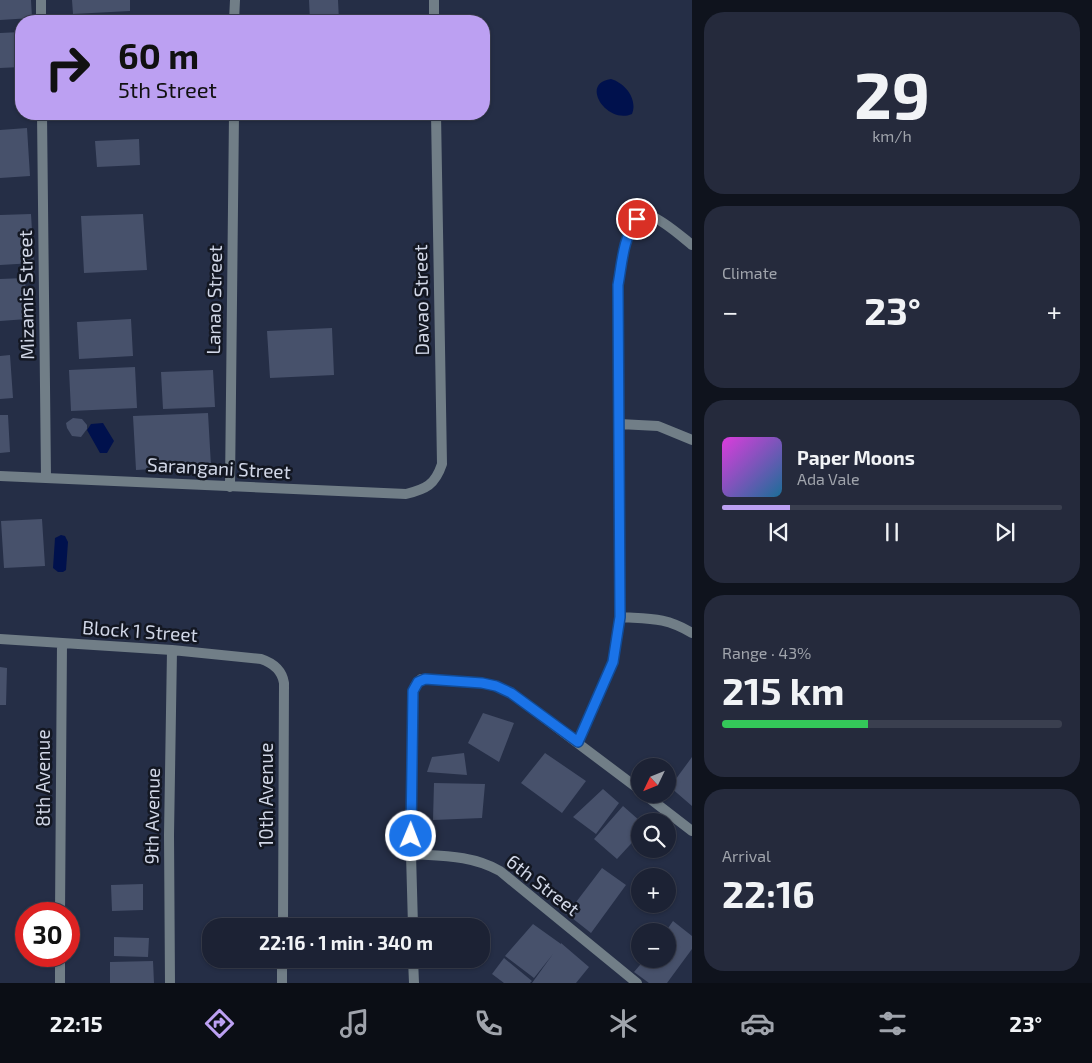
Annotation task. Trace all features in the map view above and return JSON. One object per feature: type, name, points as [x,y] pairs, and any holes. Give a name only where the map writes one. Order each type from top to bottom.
[{"type":"street","points":[[41,0],[41,15]]},
{"type":"street","points":[[234,0],[234,15]]},
{"type":"street","points":[[434,0],[434,15]]},
{"type":"street","name":"Mizamis Street","points":[[42,120],[46,477]]},
{"type":"street","name":"Lanao Street","points":[[230,487],[234,120]]},
{"type":"street","name":"Davao Street","points":[[433,482],[442,464],[436,120]]},
{"type":"street","points":[[578,742],[613,662],[620,617],[618,285],[628,236],[637,219],[643,216],[650,216],[657,219],[692,245]]},
{"type":"street","points":[[619,424],[658,426],[692,440]]},
{"type":"street","name":"Sarangani Street","points":[[0,476],[406,494],[422,490],[433,482]]},
{"type":"street","points":[[620,617],[662,619],[677,624],[692,633]]},
{"type":"street","name":"Block 1 Street","points":[[0,639],[172,650],[261,659],[275,666]]},
{"type":"street","name":"8th Avenue","points":[[60,902],[62,643]]},
{"type":"street","name":"9th Avenue","points":[[170,983],[169,835],[172,650]]},
{"type":"street","name":"10th Avenue","points":[[275,666],[283,676],[284,683],[282,918]]},
{"type":"street","points":[[413,918],[411,854],[413,691],[421,680],[482,683],[496,686],[511,693],[631,783]]},
{"type":"street","points":[[656,803],[692,831]]},
{"type":"street","name":"6th Street","points":[[411,854],[463,857],[476,860],[494,868],[637,983]]},
{"type":"street","points":[[60,967],[60,983]]},
{"type":"street","points":[[282,968],[282,983]]},
{"type":"street","points":[[413,968],[414,983]]},
{"type":"shaded area","points":[[611,79],[621,84],[632,97],[632,114],[623,116],[614,114],[600,102],[597,88],[602,82]]},
{"type":"shaded area","points":[[103,423],[114,441],[107,453],[100,453],[87,430],[91,424]]},
{"type":"shaded area","points":[[61,535],[65,536],[68,542],[66,570],[58,572],[53,568],[55,538]]},
{"type":"building","points":[[0,0],[31,0],[32,15],[15,15],[15,19],[0,20]]},
{"type":"building","points":[[72,0],[130,0],[130,11],[73,14]]},
{"type":"building","points":[[309,0],[338,0],[339,15],[310,15]]},
{"type":"building","points":[[15,32],[15,67],[0,68],[0,33]]},
{"type":"building","points":[[27,128],[30,176],[0,178],[0,130]]},
{"type":"building","points":[[139,139],[140,165],[97,167],[95,141]]},
{"type":"building","points":[[31,214],[34,263],[0,265],[0,215]]},
{"type":"building","points":[[143,214],[147,270],[84,273],[81,216]]},
{"type":"building","points":[[25,278],[27,319],[0,321],[0,279]]},
{"type":"building","points":[[131,319],[133,356],[79,359],[77,322]]},
{"type":"building","points":[[332,328],[334,375],[270,378],[267,331]]},
{"type":"building","points":[[10,355],[13,398],[0,399],[0,356]]},
{"type":"building","points":[[135,367],[137,408],[71,411],[69,370]]},
{"type":"building","points":[[213,370],[215,407],[163,409],[161,372]]},
{"type":"building","points":[[208,413],[211,466],[136,470],[133,416]]},
{"type":"building","points":[[0,415],[8,415],[10,452],[0,453]]},
{"type":"building","points":[[73,418],[82,419],[87,425],[87,429],[81,437],[72,436],[67,428],[66,423]]},
{"type":"building","points":[[42,519],[45,566],[4,568],[1,521]]},
{"type":"building","points":[[0,667],[7,668],[6,705],[0,705]]},
{"type":"building","points":[[483,713],[514,723],[499,762],[468,743]]},
{"type":"building","points":[[464,753],[467,775],[427,772],[432,757]]},
{"type":"building","points":[[545,753],[586,781],[562,813],[521,783]]},
{"type":"building","points":[[692,757],[692,806],[676,792],[676,779]]},
{"type":"building","points":[[434,783],[485,784],[482,818],[433,820]]},
{"type":"building","points":[[603,789],[619,803],[596,834],[573,817]]},
{"type":"building","points":[[623,806],[631,813],[631,844],[617,859],[594,839]]},
{"type":"building","points":[[602,868],[626,885],[591,933],[567,914]]},
{"type":"building","points":[[143,884],[143,910],[112,911],[111,885]]},
{"type":"building","points":[[676,923],[692,936],[692,949],[667,983],[649,983],[634,972],[637,968],[676,968]]},
{"type":"building","points":[[533,924],[561,943],[589,967],[576,983],[532,983],[553,954],[534,978],[505,956]]},
{"type":"building","points":[[114,937],[149,938],[148,957],[114,956]]},
{"type":"building","points":[[504,958],[532,981],[530,983],[504,983],[492,974]]},
{"type":"building","points":[[153,961],[154,983],[110,983],[110,962]]},
{"type":"route","points":[[411,836],[413,691],[418,682],[425,679],[482,683],[496,686],[511,693],[578,742],[613,662],[620,617],[618,285],[625,246],[637,219]]}]
